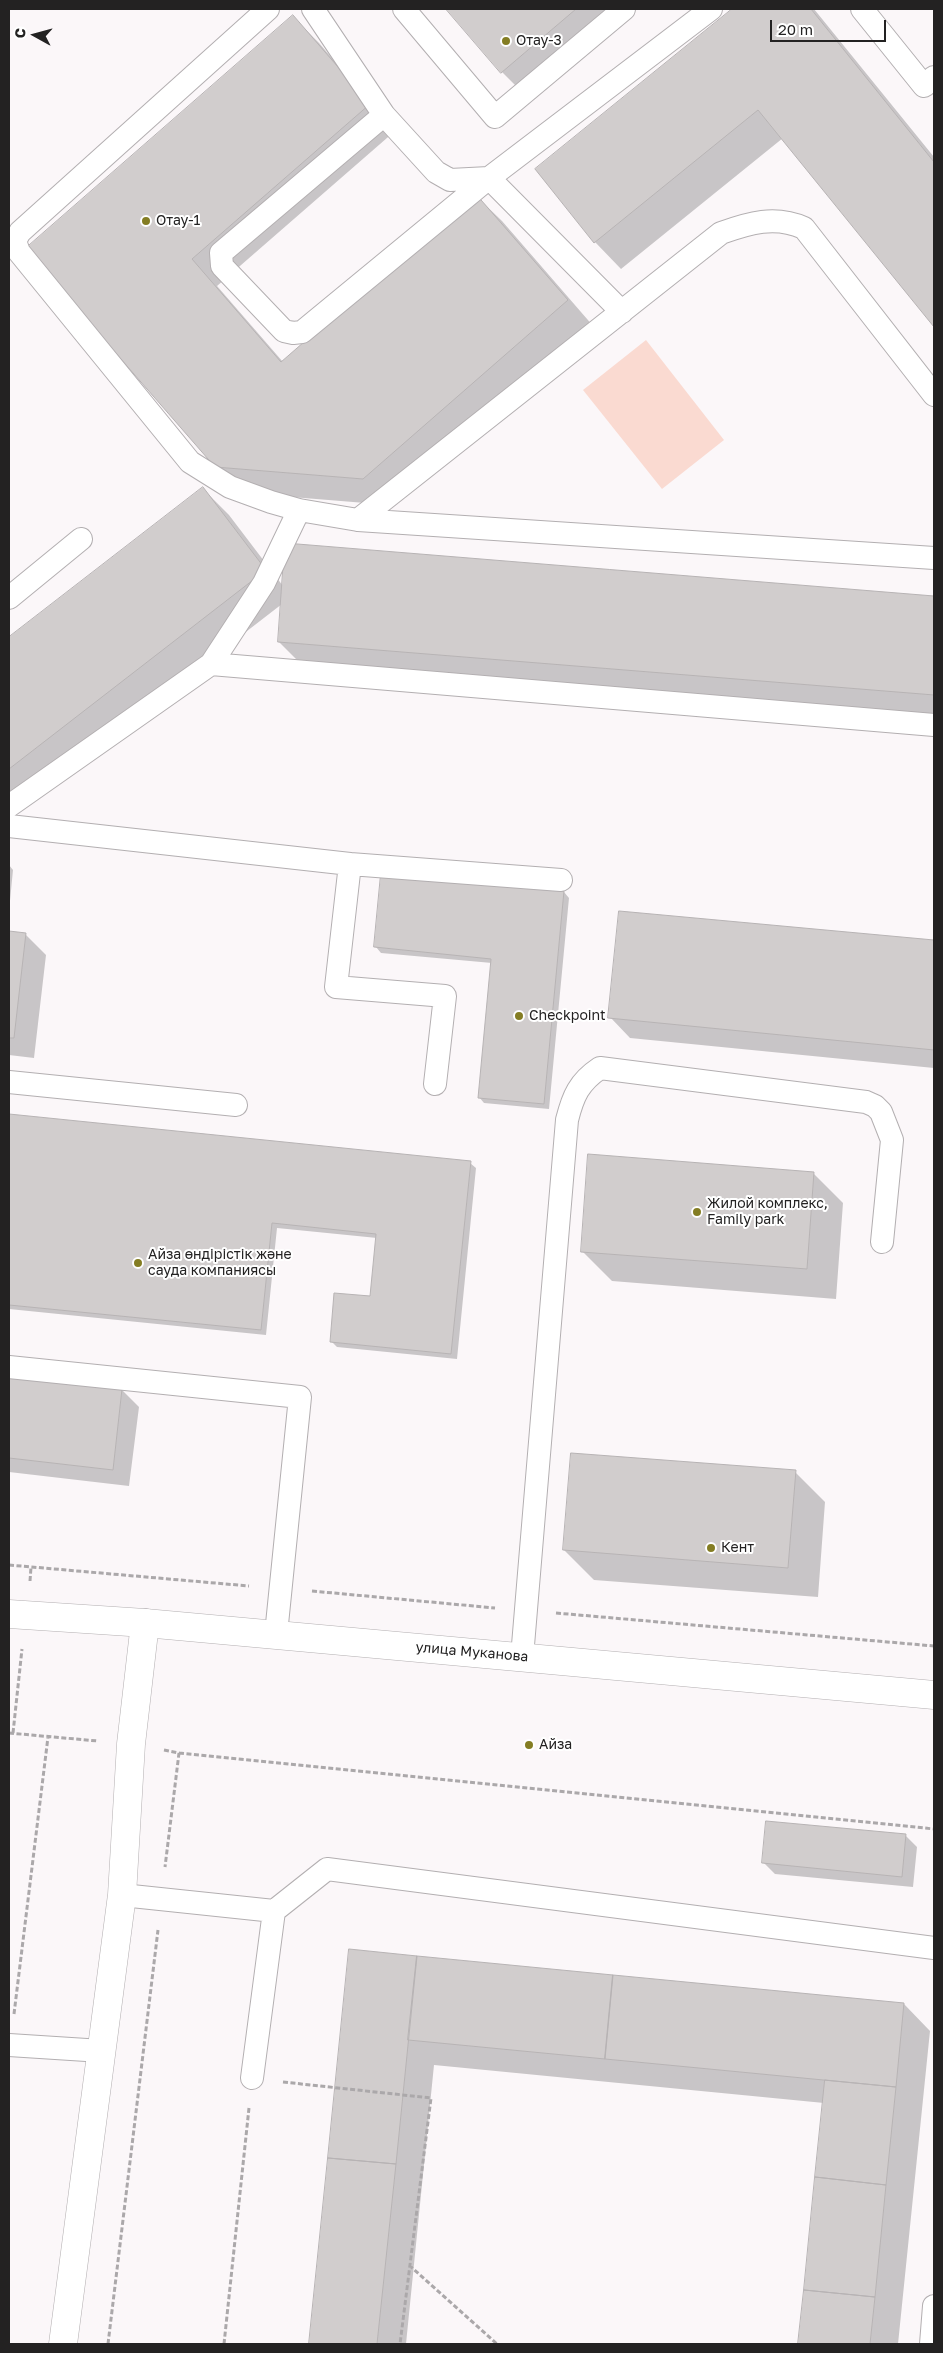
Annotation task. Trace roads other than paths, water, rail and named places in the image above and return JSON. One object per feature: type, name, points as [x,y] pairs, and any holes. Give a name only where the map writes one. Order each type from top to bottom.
[{"type":"main road","name":"улица Муканова","points":[[9,1614],[276,1634],[934,1695]]},
{"type":"main road","points":[[63,2344],[122,1895],[130,1744],[145,1623]]},
{"type":"lane","points":[[268,9],[20,232],[15,241],[19,252],[190,462],[230,487],[271,502],[299,510],[358,520],[934,558]]},
{"type":"lane","points":[[313,9],[384,115],[436,172],[450,180],[489,178],[622,312]]},
{"type":"lane","points":[[404,9],[495,117],[624,9]]},
{"type":"lane","points":[[384,115],[221,253],[222,266],[284,330],[293,333],[302,332],[489,178],[711,9]]},
{"type":"lane","points":[[862,9],[931,87]]},
{"type":"lane","points":[[358,520],[721,233],[751,222],[780,220],[791,222],[804,228],[934,395]]},
{"type":"lane","points":[[9,806],[212,664],[264,583],[299,510]]},
{"type":"lane","points":[[9,598],[81,539]]},
{"type":"lane","points":[[212,664],[934,725]]},
{"type":"lane","points":[[9,826],[350,864],[561,880]]},
{"type":"lane","points":[[350,864],[336,987],[445,996],[435,1084]]},
{"type":"lane","points":[[522,1657],[567,1120],[572,1097],[588,1076],[600,1068],[866,1102],[875,1106],[885,1120],[892,1140],[882,1242]]},
{"type":"lane","points":[[9,1082],[236,1105]]},
{"type":"lane","points":[[9,1367],[300,1397],[276,1634]]},
{"type":"lane","points":[[252,2078],[274,1911],[327,1869],[934,1948]]},
{"type":"lane","points":[[122,1895],[274,1911]]},
{"type":"lane","points":[[9,2045],[102,2051]]},
{"type":"lane","points":[[931,2344],[934,2306]]},
{"type":"place","name":"Отау-3","points":[[506,41]]},
{"type":"place","name":"Отау-1","points":[[146,221]]},
{"type":"place","name":"Checkpoint","points":[[519,1016]]},
{"type":"place","name":"Жилой комплекс, Family park","points":[[697,1212]]},
{"type":"place","name":"Айза өндірістік және сауда компаниясы","points":[[138,1263]]},
{"type":"place","name":"Кент","points":[[711,1548]]},
{"type":"place","name":"Айза","points":[[529,1745]]}]
